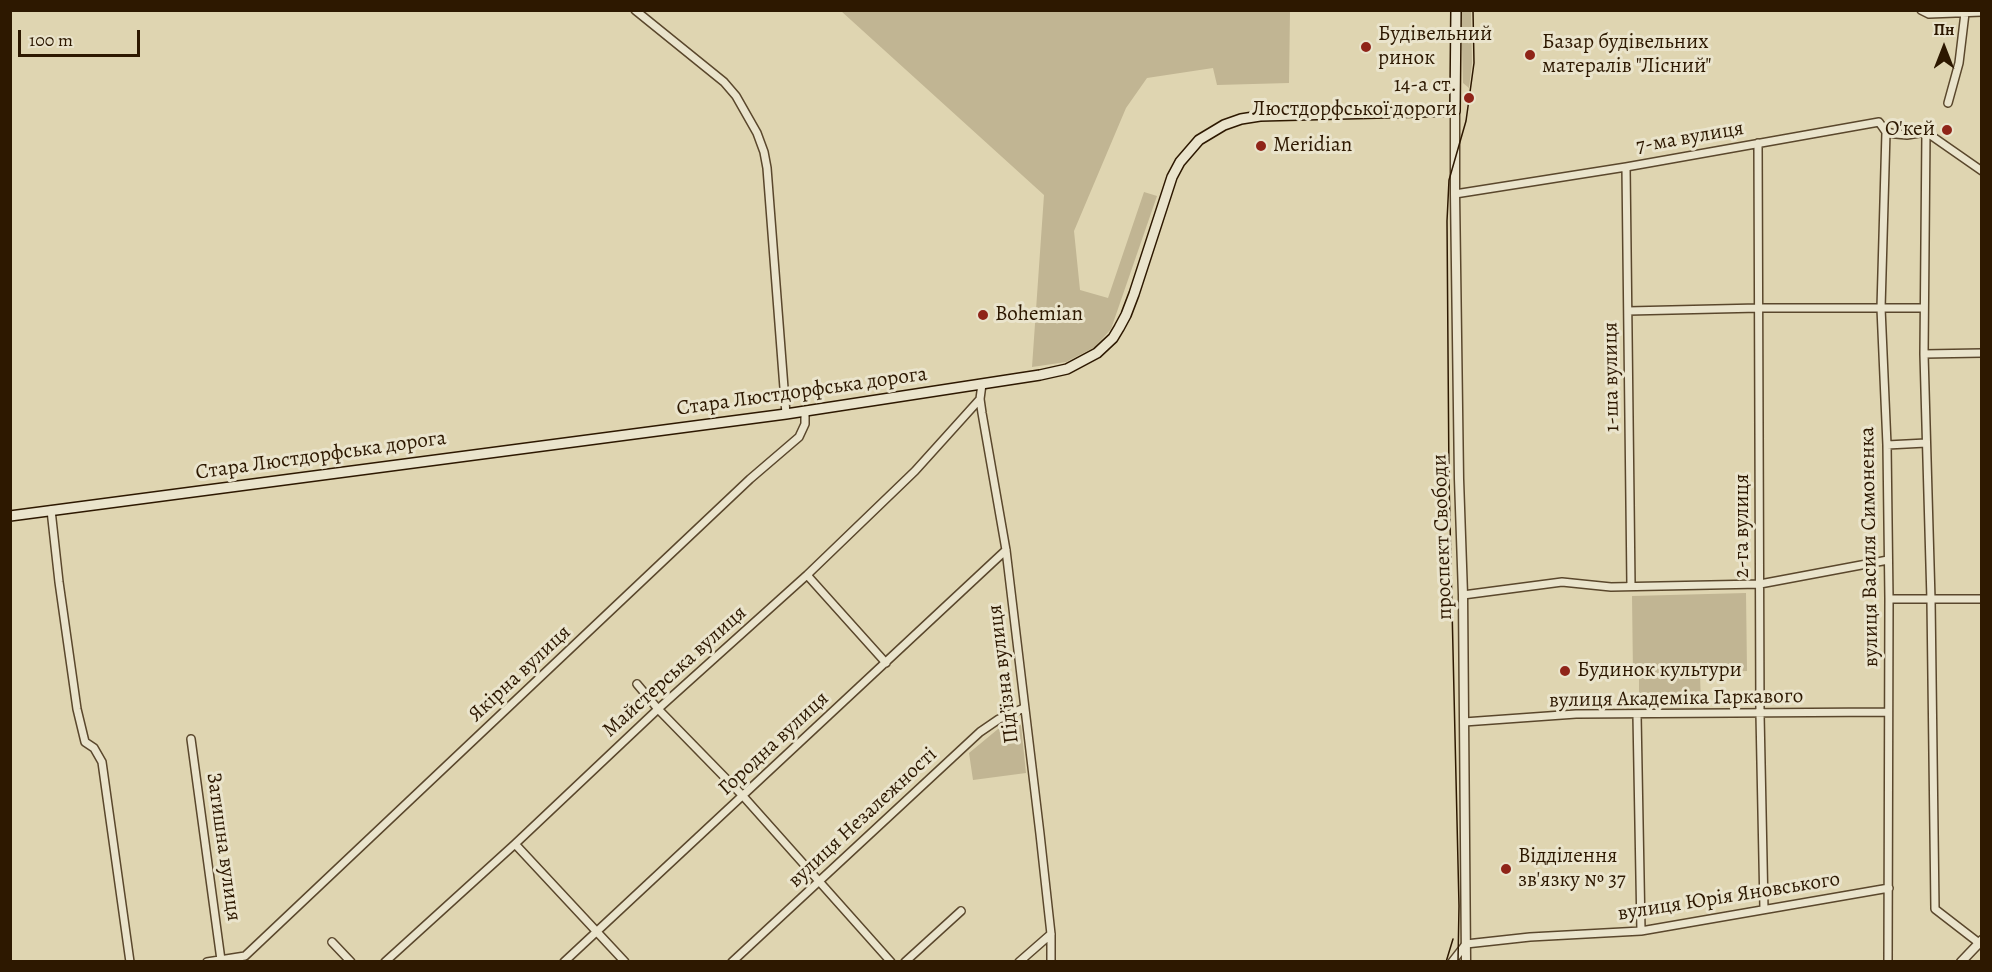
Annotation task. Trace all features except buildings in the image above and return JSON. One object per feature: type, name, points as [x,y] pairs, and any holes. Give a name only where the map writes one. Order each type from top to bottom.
[{"type":"main road","points":[[1455,10],[1455,111]]},
{"type":"main road","name":"Стара Люстдорфська дорога","points":[[10,516],[786,414],[1067,369],[1089,359],[1113,338],[1126,315],[1172,177],[1189,150],[1211,131],[1241,119],[1260,116],[1455,111]]},
{"type":"street","points":[[635,10],[724,82],[736,96],[757,132],[767,168],[786,414]]},
{"type":"street","points":[[1921,10],[1929,14],[1982,12]]},
{"type":"street","points":[[1948,104],[1959,63],[1965,13]]},
{"type":"street","name":"проспект Свободи","points":[[1455,111],[1466,962]]},
{"type":"street","name":"7-ма вулиця","points":[[1455,194],[1626,167],[1879,122],[1886,132],[1907,135],[1926,132]]},
{"type":"street","name":"вулиця Василя Симоненка","points":[[1886,132],[1881,308],[1887,446],[1889,599],[1888,962]]},
{"type":"street","points":[[1926,132],[1982,171]]},
{"type":"street","points":[[1926,132],[1924,354],[1931,600],[1935,909],[1980,944],[1961,962]]},
{"type":"street","name":"2-га вулиця","points":[[1758,143],[1760,714],[1764,909]]},
{"type":"street","name":"1-ша вулиця","points":[[1626,167],[1631,586]]},
{"type":"street","points":[[1628,310],[1924,308]]},
{"type":"street","points":[[1924,354],[1982,354]]},
{"type":"street","name":"Підʼїзна вулиця","points":[[982,384],[980,399],[1005,550],[1051,934],[1051,962]]},
{"type":"street","name":"Майстерська вулиця","points":[[385,962],[515,844],[658,709],[807,575],[915,471],[980,399]]},
{"type":"street","name":"Якірна вулиця","points":[[221,960],[245,956],[750,478],[799,437],[805,424],[805,411]]},
{"type":"street","points":[[1887,446],[1926,443]]},
{"type":"street","points":[[51,510],[77,709],[85,742],[94,748],[102,762],[130,962]]},
{"type":"street","name":"Городна вулиця","points":[[564,962],[1005,550]]},
{"type":"street","points":[[1463,595],[1562,582],[1611,587],[1760,584],[1888,560]]},
{"type":"street","points":[[807,575],[886,663]]},
{"type":"street","points":[[1889,599],[1982,599]]},
{"type":"street","points":[[637,684],[658,709],[743,796],[891,962]]},
{"type":"street","name":"вулиця Незалежності","points":[[732,962],[980,732],[999,719],[1024,708]]},
{"type":"street","name":"вулиця Академіка Гаркавого","points":[[1464,722],[1576,714],[1888,712]]},
{"type":"street","points":[[1637,715],[1641,931]]},
{"type":"street","name":"Затишна вулиця","points":[[191,739],[221,960]]},
{"type":"street","points":[[515,844],[625,962]]},
{"type":"street","name":"вулиця Юрія Яновського","points":[[1466,944],[1530,936],[1641,931],[1889,888]]},
{"type":"street","points":[[905,962],[961,911]]},
{"type":"street","points":[[1019,962],[1051,934]]},
{"type":"street","points":[[332,942],[351,962]]},
{"type":"street","points":[[1452,962],[1466,944]]},
{"type":"street","points":[[207,962],[221,960]]},
{"type":"shaded area","points":[[841,11],[1290,11],[1289,83],[1217,85],[1213,68],[1147,78],[1126,108],[1074,231],[1080,290],[1108,298],[1144,192],[1157,196],[1111,329],[1095,347],[1066,362],[1032,367],[1044,195]]},
{"type":"shaded area","points":[[1461,11],[1471,11],[1472,63],[1469,88],[1463,83]]},
{"type":"shaded area","points":[[1746,593],[1747,671],[1633,674],[1632,596]]},
{"type":"shaded area","points":[[1700,674],[1701,705],[1639,706],[1639,676]]},
{"type":"shaded area","points":[[1021,725],[1026,773],[973,780],[969,753],[998,729]]},
{"type":"tram line","points":[[1458,962],[1459,906],[1449,480],[1447,221],[1449,180],[1466,121],[1474,63],[1473,10]]},
{"type":"tram line","points":[[1446,962],[1453,939]]},
{"type":"place","name":"Будівельний ринок","points":[[1366,47]]},
{"type":"place","name":"Базар будівельних матералів \"Лісний\"","points":[[1530,55]]},
{"type":"place","name":"14-а ст. Люстдорфської дороги","points":[[1469,98]]},
{"type":"place","name":"О'кей","points":[[1947,130]]},
{"type":"place","name":"Meridian","points":[[1261,146]]},
{"type":"place","name":"Bohemian","points":[[983,315]]},
{"type":"place","name":"Будинок культури","points":[[1565,671]]},
{"type":"place","name":"Відділення зв'язку № 37","points":[[1506,869]]}]
